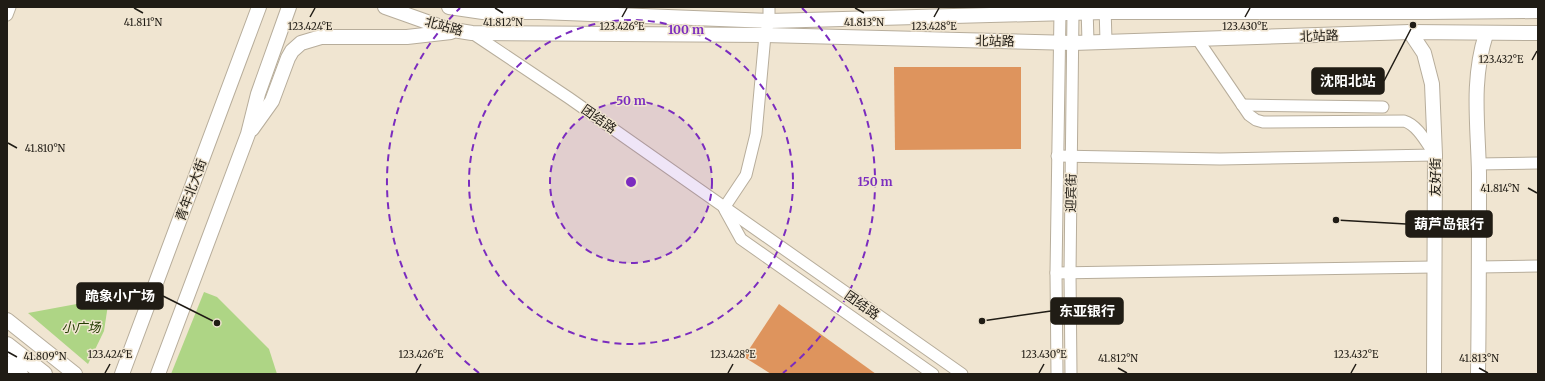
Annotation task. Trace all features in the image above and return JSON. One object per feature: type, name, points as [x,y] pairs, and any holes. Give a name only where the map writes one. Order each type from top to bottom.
[{"type":"highway","points":[[7,345],[44,374]]},
{"type":"highway","points":[[7,364],[20,374]]},
{"type":"main road","name":"青年北大街","points":[[122,374],[259,7]]},
{"type":"main road","points":[[158,374],[248,134],[258,94],[289,7]]},
{"type":"main road","name":"北站路","points":[[384,7],[428,23],[466,32],[765,35],[1066,42],[1198,40],[1410,32],[1538,34]]},
{"type":"main road","name":"北站路","points":[[449,7],[483,12],[540,10],[769,14],[954,11],[1066,12],[1106,9],[1241,9],[1427,12],[1538,11]]},
{"type":"main road","points":[[248,134],[272,101],[288,58],[292,51],[301,43],[321,37],[407,37],[466,32]]},
{"type":"main road","name":"友好街","points":[[1410,32],[1424,53],[1432,84],[1435,156],[1434,374]]},
{"type":"main road","points":[[1478,374],[1479,267],[1476,91],[1480,53],[1486,34]]},
{"type":"main road","points":[[7,320],[75,374]]},
{"type":"street","points":[[7,15],[10,7]]},
{"type":"street","points":[[1106,9],[1106,41]]},
{"type":"street","points":[[1087,10],[1088,42]]},
{"type":"street","name":"迎宾街","points":[[1066,12],[1066,42],[1072,156],[1070,273],[1071,374]]},
{"type":"street","points":[[724,208],[746,175],[756,134],[765,35],[769,14]]},
{"type":"street","name":"团结路","points":[[466,32],[569,98],[962,374]]},
{"type":"street","points":[[1198,40],[1249,115],[1256,120],[1263,122],[1404,121],[1408,122],[1417,131],[1435,156]]},
{"type":"street","name":"迎宾街","points":[[1057,374],[1056,273],[1058,156],[1066,42]]},
{"type":"street","points":[[1242,105],[1383,107]]},
{"type":"street","points":[[1058,156],[1220,159],[1435,156]]},
{"type":"street","points":[[1478,164],[1538,163]]},
{"type":"street","name":"团结路","points":[[724,208],[741,239],[933,374]]},
{"type":"street","points":[[1479,267],[1538,266]]},
{"type":"street","points":[[1056,273],[1434,267]]},
{"type":"green space","points":[[204,292],[217,297],[269,349],[277,374],[171,374]]},
{"type":"green space","name":"小广场","points":[[109,298],[104,331],[88,364],[28,313]]},
{"type":"building","points":[[894,67],[1021,67],[1021,149],[895,150]]},
{"type":"building","points":[[779,304],[876,374],[771,374],[744,357]]},
{"type":"place","name":"沈阳北站","points":[[1413,25]]},
{"type":"place","name":"葫芦岛银行","points":[[1336,220]]},
{"type":"place","name":"东亚银行","points":[[982,321]]},
{"type":"place","name":"跪象小广场","points":[[217,323]]}]
